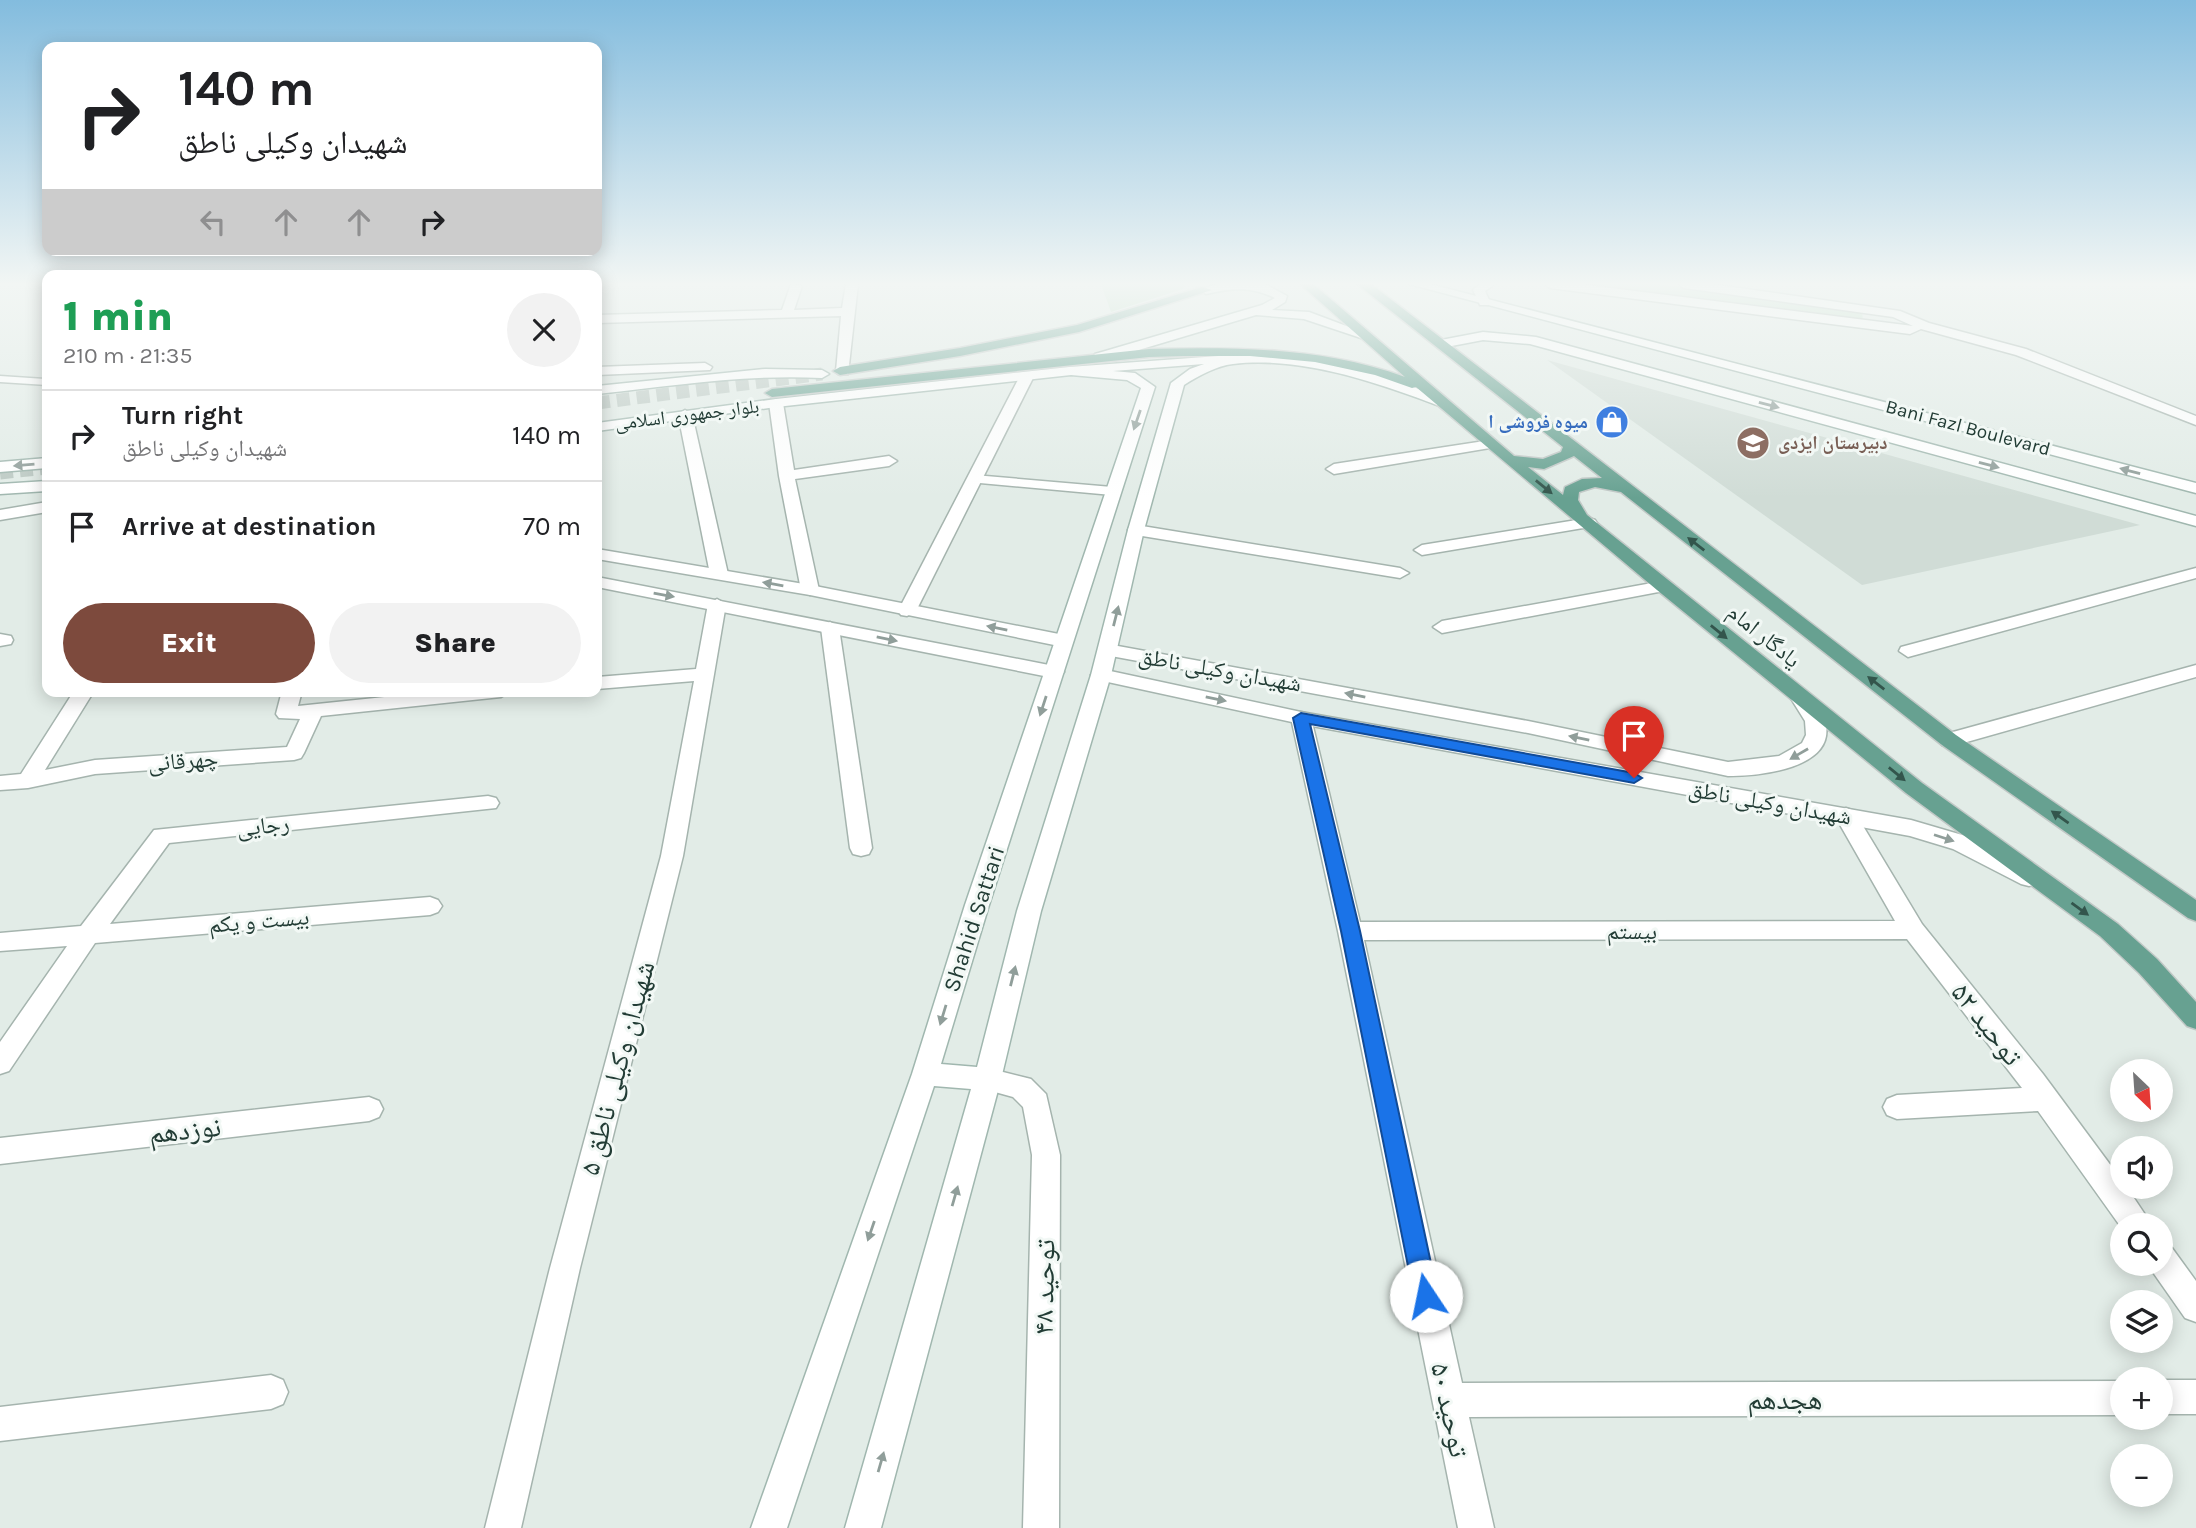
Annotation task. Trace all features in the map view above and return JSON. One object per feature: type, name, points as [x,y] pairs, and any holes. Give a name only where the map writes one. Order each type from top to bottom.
[{"type":"main road","points":[[822,374],[940,355]]},
{"type":"main road","points":[[774,398],[957,372],[1079,365],[1167,355]]},
{"type":"main road","points":[[1308,355],[1362,366],[1434,396]]},
{"type":"main road","name":"یادگار امام","points":[[1389,355],[1662,586],[1914,788],[2109,930],[2148,966],[2196,1019]]},
{"type":"main road","name":"یادگار امام","points":[[1456,355],[1949,740],[2190,902]]},
{"type":"main road","points":[[1510,460],[1544,464],[1567,455],[1571,445]]},
{"type":"main road","points":[[1589,523],[1570,501],[1574,486],[1593,481],[1605,483],[1617,486],[1640,500]]},
{"type":"street","points":[[843,371],[844,355]]},
{"type":"street","points":[[1079,365],[1111,355]]},
{"type":"street","name":"Bani Fazl Boulevard","points":[[1587,355],[2196,521]]},
{"type":"street","name":"Bani Fazl Boulevard","points":[[1688,355],[2196,488]]},
{"type":"street","points":[[2029,355],[2196,421]]},
{"type":"street","points":[[1079,365],[1161,381],[1232,359]]},
{"type":"street","name":"بلوار جمهوری اسلامی","points":[[602,426],[774,398],[1027,376],[1079,365],[1232,359],[1309,364],[1351,371],[1434,396]]},
{"type":"street","points":[[602,371],[705,367]]},
{"type":"street","points":[[602,389],[745,373],[777,371],[822,374]]},
{"type":"street","points":[[907,611],[1027,376]]},
{"type":"street","points":[[863,1528],[987,1079],[1028,911],[1101,675],[1136,530],[1161,381]]},
{"type":"street","name":"Shahid Sattari","points":[[769,1528],[925,1074],[1112,491],[1161,381]]},
{"type":"street","points":[[774,398],[810,590]]},
{"type":"street","points":[[685,414],[719,574]]},
{"type":"street","points":[[1334,469],[1491,444]]},
{"type":"street","points":[[787,476],[889,461]]},
{"type":"street","points":[[0,467],[42,463]]},
{"type":"street","points":[[0,489],[42,486]]},
{"type":"street","points":[[0,515],[42,508]]},
{"type":"street","points":[[1422,550],[1589,523]]},
{"type":"street","points":[[1136,530],[1400,573]]},
{"type":"street","points":[[602,555],[810,590],[1063,641]]},
{"type":"street","points":[[1908,651],[2196,572]]},
{"type":"street","points":[[602,583],[1054,672]]},
{"type":"street","points":[[1442,627],[1662,586]]},
{"type":"street","name":"شهیدان وکیلی ناطق ۵","points":[[503,1528],[565,1268],[672,856],[717,604]]},
{"type":"street","points":[[830,628],[861,848]]},
{"type":"street","name":"شهیدان وکیلی ناطق","points":[[1107,650],[1528,727],[1727,769],[1755,770],[1777,765],[1809,749],[1815,736],[1815,721],[1801,697]]},
{"type":"street","points":[[1180,691],[1176,687],[1176,677],[1188,668],[1197,666]]},
{"type":"street","points":[[1949,740],[2196,671]]},
{"type":"street","points":[[602,683],[705,674]]},
{"type":"street","name":"شهیدان وکیلی ناطق","points":[[1101,675],[1301,718],[1911,828],[1961,843],[2057,892]]},
{"type":"street","points":[[0,783],[28,781],[80,697]]},
{"type":"street","points":[[290,697],[286,714],[430,697]]},
{"type":"street","name":"چهرقانی","points":[[28,781],[95,767],[294,753],[314,711]]},
{"type":"street","name":"توحید ۵۰","points":[[1301,718],[1350,931],[1476,1528]]},
{"type":"street","name":"رجایی","points":[[0,1063],[88,935],[162,836],[488,803]]},
{"type":"street","name":"توحید ۵۲","points":[[1846,817],[1913,930],[2045,1098],[2128,1213]]},
{"type":"street","name":"بیست و یکم","points":[[0,942],[430,906]]},
{"type":"street","name":"بیستم","points":[[1350,931],[1913,930]]},
{"type":"street","name":"توحید ۴۸","points":[[925,1074],[987,1079],[1021,1087],[1036,1102],[1046,1155],[1041,1528]]},
{"type":"street","points":[[1897,1107],[2045,1098]]},
{"type":"street","name":"نوزدهم","points":[[0,1151],[369,1109]]},
{"type":"street","points":[[2173,1275],[2196,1307]]},
{"type":"street","points":[[0,1424],[271,1392]]},
{"type":"street","points":[[2173,1398],[2196,1397]]},
{"type":"street","name":"هجدهم","points":[[1447,1400],[2110,1398]]},
{"type":"lane","points":[[0,379],[42,385]]},
{"type":"lane","points":[[974,479],[1112,491]]},
{"type":"shaded area","name":"دبیرستان ایزدی","points":[[1547,360],[2140,525],[1862,585]]},
{"type":"tunnel","points":[[602,402],[822,374]]},
{"type":"tunnel","points":[[0,473],[42,469]]},
{"type":"place","name":"میوه فروشی ا","points":[[1612,422]]},
{"type":"place","name":"دبیرستان ایزدی","points":[[1753,443]]},
{"type":"route","points":[[1426,1296],[1350,931],[1301,718],[1634,778]]}]
